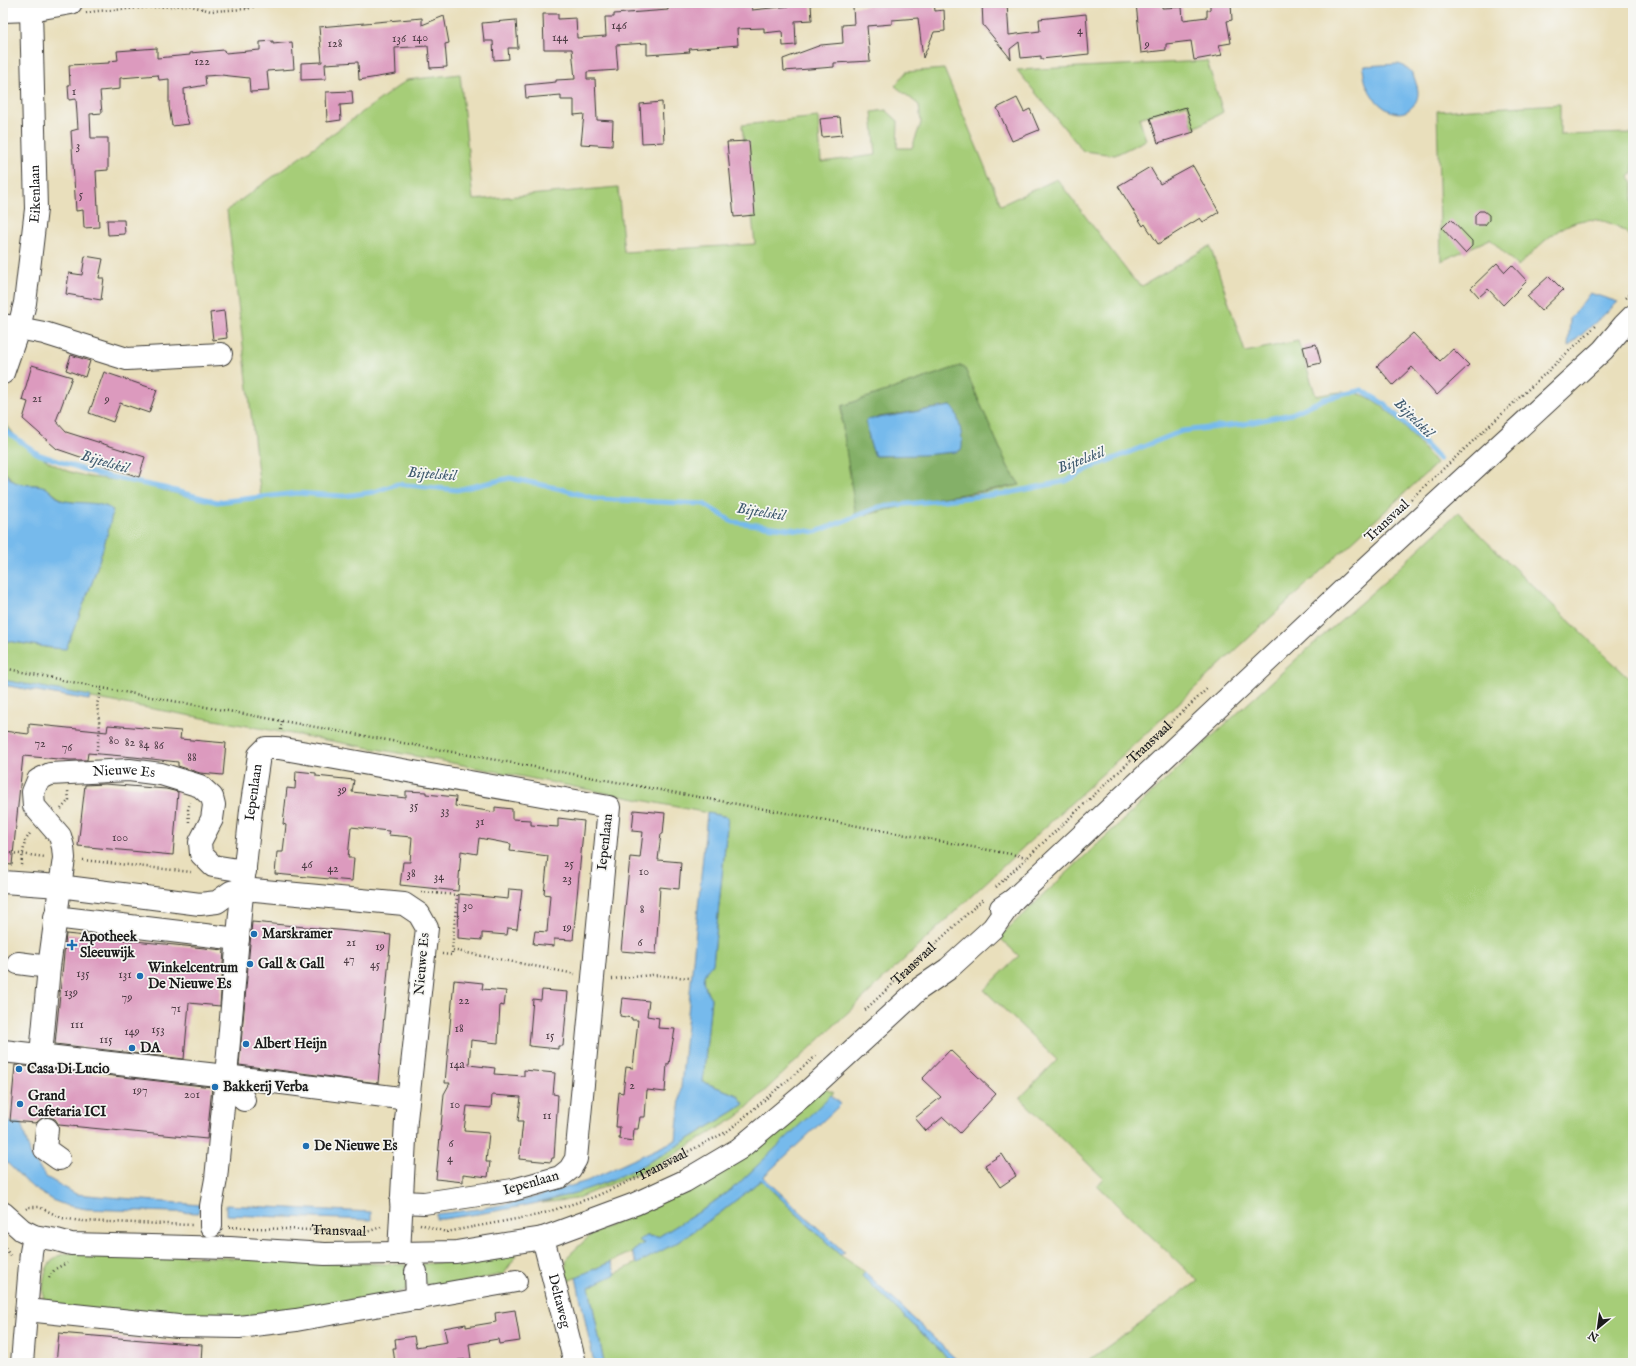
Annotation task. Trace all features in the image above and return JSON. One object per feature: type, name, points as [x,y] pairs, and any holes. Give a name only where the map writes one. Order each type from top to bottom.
[{"type":"street","points":[[3,11],[76,9]]},
{"type":"street","name":"Eikenlaan","points":[[3,374],[11,326],[25,303],[36,208],[31,10]]},
{"type":"street","name":"Transvaal","points":[[33,1244],[56,1240],[75,1244],[230,1248],[325,1254],[456,1252],[543,1238],[635,1204],[685,1181],[739,1149],[806,1093],[919,988],[948,969],[993,928],[1013,900],[1367,567],[1603,350],[1624,325],[1627,309]]},
{"type":"street","points":[[11,326],[44,333],[127,359],[221,354]]},
{"type":"street","name":"Transvaal","points":[[1603,350],[1633,330]]},
{"type":"street","name":"Iepenlaan","points":[[244,880],[251,810],[259,754],[266,748],[279,748],[609,807],[576,1159],[570,1169],[560,1176],[513,1190],[424,1203],[401,1202]]},
{"type":"street","name":"Nieuwe Es","points":[[41,1055],[49,967],[64,858],[60,836],[34,806],[33,792],[38,780],[50,774],[129,770],[161,774],[200,786],[212,796],[214,805],[212,819],[200,842],[201,854],[213,866],[244,880],[404,904],[419,914],[427,928],[408,1099],[399,1253]]},
{"type":"street","points":[[3,882],[59,886],[200,904],[217,902],[244,880]]},
{"type":"street","points":[[211,1226],[244,880]]},
{"type":"street","points":[[55,917],[238,938]]},
{"type":"street","points":[[18,963],[49,967]]},
{"type":"street","points":[[3,1051],[226,1076],[408,1099]]},
{"type":"street","points":[[226,1076],[238,1087],[244,1100]]},
{"type":"street","points":[[47,1130],[45,1149],[59,1159]]},
{"type":"street","points":[[3,1213],[22,1230],[33,1244],[22,1363]]},
{"type":"street","points":[[3,1228],[20,1246],[33,1244]]},
{"type":"street","name":"Deltaweg","points":[[543,1238],[575,1363]]},
{"type":"street","points":[[416,1272],[417,1299]]},
{"type":"street","points":[[27,1310],[178,1326],[239,1327],[296,1320],[516,1281]]},
{"type":"path","points":[[246,3],[247,9]]},
{"type":"path","points":[[76,9],[97,11],[188,5],[211,11],[247,9],[264,3]]},
{"type":"path","points":[[1627,309],[1633,292]]},
{"type":"path","name":"Transvaal","points":[[1406,503],[1598,324]]},
{"type":"path","points":[[3,668],[102,688],[1028,857]]},
{"type":"path","points":[[96,772],[96,747],[100,729],[97,704],[102,688]]},
{"type":"path","name":"Transvaal","points":[[994,889],[1208,688]]},
{"type":"path","points":[[3,852],[206,873],[213,866]]},
{"type":"path","name":"Transvaal","points":[[862,1013],[988,894]]},
{"type":"path","points":[[424,953],[452,955],[452,950],[593,978],[615,979],[662,975],[690,978]]},
{"type":"path","name":"Transvaal","points":[[25,1210],[29,1207],[39,1207],[46,1209],[62,1218],[81,1221],[366,1232],[383,1226],[422,1224],[446,1232],[538,1215],[594,1197],[641,1176],[728,1131],[816,1055]]},
{"type":"path","points":[[47,1280],[55,1270],[73,1261],[76,1257],[75,1244],[81,1221]]},
{"type":"green space","points":[[1207,61],[1223,112],[1193,129],[1188,104],[1139,118],[1146,140],[1115,155],[1083,151],[1017,70]]},
{"type":"green space","points":[[944,69],[1001,205],[1057,179],[1133,279],[1142,286],[1210,246],[1245,352],[1298,341],[1316,396],[1348,392],[1369,398],[1379,404],[1401,423],[1436,464],[999,870],[737,1117],[667,1159],[633,1175],[575,1199],[542,1203],[607,1182],[664,1154],[744,1104],[737,1095],[703,1082],[711,998],[705,988],[703,980],[706,972],[713,963],[728,817],[437,760],[3,682],[3,637],[7,641],[52,648],[66,648],[93,580],[108,532],[106,506],[63,501],[45,487],[14,482],[7,474],[3,473],[3,420],[16,437],[49,462],[67,471],[89,477],[132,482],[206,501],[237,501],[261,498],[227,210],[407,80],[460,74],[473,200],[618,187],[624,252],[755,244],[742,125],[818,117],[821,162],[876,155],[872,112],[886,110],[898,121],[897,148],[912,148],[921,123],[919,105],[895,86],[906,72]],"holes":[[[963,366],[1008,467],[1020,485],[973,494],[938,498],[857,517],[842,422],[842,406]]]},
{"type":"green space","points":[[1560,104],[1560,135],[1633,133],[1633,173],[1629,177],[1633,182],[1633,238],[1612,224],[1598,220],[1584,220],[1572,223],[1560,230],[1538,247],[1518,266],[1490,239],[1441,261],[1437,111]]},
{"type":"green space","points":[[963,366],[1008,467],[1020,485],[938,498],[856,517],[842,422],[842,406]],"holes":[[[952,406],[955,410],[962,442],[955,452],[875,456],[870,443],[866,423],[879,417]]]},
{"type":"green space","points":[[1458,512],[1484,539],[1633,682],[1633,1363],[1085,1363],[1198,1281],[1097,1185],[1103,1178],[1020,1098],[1057,1060],[984,990],[1019,956],[999,937],[1207,741],[1302,654],[1383,583]]},
{"type":"green space","points":[[823,1088],[834,1093],[737,1185],[704,1209],[658,1237],[646,1236],[644,1243],[632,1252],[566,1282],[566,1263],[568,1256],[592,1234],[649,1207]]},
{"type":"green space","points":[[761,1180],[840,1255],[865,1272],[862,1276],[953,1363],[604,1363],[589,1287],[678,1242],[720,1213]]},
{"type":"green space","points":[[80,1252],[407,1265],[406,1291],[221,1323],[43,1305],[43,1285],[48,1265],[58,1256]]},
{"type":"green space","points":[[507,1253],[517,1255],[504,1274],[434,1288],[425,1283],[422,1264],[490,1258]]},
{"type":"water","points":[[1398,64],[1408,68],[1412,73],[1418,92],[1413,106],[1407,111],[1401,113],[1388,110],[1372,96],[1364,77],[1363,68],[1365,66]]},
{"type":"water","points":[[1590,293],[1618,302],[1568,347],[1570,319]]},
{"type":"water","points":[[950,406],[954,408],[962,435],[961,450],[955,452],[923,455],[875,456],[870,443],[866,420]]},
{"type":"water","points":[[3,473],[13,481],[19,483],[45,487],[62,500],[102,505],[113,510],[108,532],[93,580],[66,649],[7,641],[3,637]]},
{"type":"water","points":[[3,680],[91,697],[89,700],[3,685]]},
{"type":"water","points":[[707,813],[728,817],[713,964],[706,972],[703,980],[705,988],[711,998],[703,1082],[737,1095],[744,1104],[688,1140],[640,1167],[606,1182],[566,1196],[546,1201],[464,1216],[436,1219],[436,1214],[479,1209],[522,1201],[587,1181],[676,1140]]},
{"type":"water","points":[[831,1095],[841,1104],[763,1177],[844,1252],[840,1255],[761,1180],[720,1213],[678,1242],[637,1264],[632,1252],[644,1243],[640,1242],[640,1239],[646,1236],[658,1237],[704,1209],[737,1185]]},
{"type":"water","points":[[3,1117],[11,1123],[21,1123],[31,1156],[46,1177],[76,1194],[200,1205],[198,1213],[86,1209],[65,1205],[52,1200],[33,1188],[3,1159]]},
{"type":"water","points":[[226,1205],[371,1212],[371,1220],[226,1215]]},
{"type":"water","points":[[611,1262],[616,1274],[589,1287],[604,1363],[594,1363],[576,1277]]},
{"type":"water","points":[[865,1272],[960,1363],[953,1363],[862,1276]]},
{"type":"building","points":[[701,3],[751,3],[752,10],[811,4],[812,20],[795,21],[796,45],[783,46],[782,31],[764,33],[764,28],[737,29],[738,45],[689,49],[690,52],[647,55],[647,43],[616,45],[618,70],[587,72],[587,79],[595,79],[597,120],[613,121],[612,146],[581,144],[584,114],[574,115],[574,100],[561,100],[561,95],[526,98],[525,85],[556,82],[556,80],[575,79],[572,49],[544,49],[543,14],[558,14],[558,19],[576,18],[577,38],[606,36],[605,17],[614,17],[614,14],[668,10],[668,7]]},
{"type":"building","points":[[878,3],[934,3],[935,11],[944,10],[945,31],[934,32],[923,58],[918,18],[892,20],[892,24],[867,26],[870,61],[834,63],[834,67],[784,71],[783,59],[821,45],[843,43],[842,25],[854,24],[853,7],[878,5]]},
{"type":"building","points":[[982,3],[1007,3],[1009,35],[1040,31],[1039,19],[1086,14],[1089,54],[1041,59],[1041,56],[1021,58],[1019,42],[1010,49],[1011,59],[983,25]]},
{"type":"building","points":[[1136,3],[1162,3],[1162,8],[1182,7],[1183,20],[1207,17],[1207,10],[1210,10],[1210,3],[1231,3],[1232,20],[1227,21],[1231,43],[1219,45],[1222,55],[1194,60],[1191,41],[1166,44],[1166,50],[1141,53]]},
{"type":"building","points":[[444,16],[449,43],[445,44],[447,67],[430,68],[428,46],[395,48],[396,74],[359,80],[358,62],[325,64],[326,79],[301,80],[301,63],[322,62],[319,27],[422,18],[422,25]]},
{"type":"building","points":[[516,20],[518,48],[508,48],[509,59],[494,60],[493,41],[484,41],[482,23]]},
{"type":"building","points":[[273,41],[273,44],[292,42],[294,69],[267,71],[269,91],[250,92],[249,78],[221,75],[205,76],[206,85],[184,89],[185,112],[189,124],[172,126],[169,106],[169,79],[159,80],[158,75],[120,78],[120,89],[100,91],[102,113],[90,114],[91,138],[108,138],[108,170],[96,171],[99,227],[84,228],[83,210],[76,211],[71,131],[78,129],[76,99],[69,100],[69,65],[109,63],[109,61],[118,60],[117,51],[157,48],[157,58],[224,50],[225,53],[260,50],[260,42]]},
{"type":"building","points":[[352,91],[353,104],[340,105],[341,120],[327,122],[326,92]]},
{"type":"building","points":[[1017,98],[1024,112],[1030,109],[1039,130],[1012,141],[997,108]]},
{"type":"building","points":[[662,102],[664,142],[642,143],[640,104]]},
{"type":"building","points":[[1186,107],[1194,132],[1158,143],[1150,118]]},
{"type":"building","points":[[840,117],[842,135],[822,137],[820,119]]},
{"type":"building","points":[[749,141],[755,215],[734,217],[727,142]]},
{"type":"building","points":[[1193,166],[1219,212],[1203,222],[1200,218],[1158,244],[1145,224],[1143,226],[1118,186],[1150,167],[1160,184]]},
{"type":"building","points":[[1479,211],[1484,211],[1489,215],[1489,220],[1485,225],[1475,225],[1475,215]]},
{"type":"building","points":[[1451,219],[1472,241],[1472,246],[1465,253],[1442,228]]},
{"type":"building","points":[[107,220],[124,220],[125,234],[108,235]]},
{"type":"building","points":[[85,256],[103,259],[99,278],[104,278],[101,300],[66,294],[69,273],[82,275]]},
{"type":"building","points":[[1497,263],[1505,272],[1512,265],[1527,281],[1503,305],[1488,289],[1479,297],[1471,288]]},
{"type":"building","points":[[1549,276],[1563,290],[1541,311],[1527,296]]},
{"type":"building","points":[[224,311],[227,338],[213,340],[210,313]]},
{"type":"building","points":[[1413,333],[1440,361],[1453,349],[1469,365],[1437,395],[1412,367],[1393,385],[1377,366]]},
{"type":"building","points":[[1316,344],[1321,363],[1308,366],[1303,347]]},
{"type":"building","points":[[71,355],[90,361],[85,377],[66,370]]},
{"type":"building","points":[[32,365],[72,377],[56,421],[66,432],[145,457],[139,477],[57,449],[23,419],[28,402],[22,400]]},
{"type":"building","points":[[104,372],[157,390],[149,413],[120,403],[113,422],[89,413]]},
{"type":"building","points":[[29,724],[107,732],[108,725],[181,731],[180,739],[226,743],[223,775],[200,773],[178,766],[178,762],[134,757],[88,753],[87,760],[23,756],[12,865],[3,864],[3,731],[29,734]]},
{"type":"building","points":[[296,771],[316,773],[316,776],[354,780],[352,792],[406,798],[406,791],[426,792],[426,794],[456,797],[455,806],[495,812],[495,807],[512,809],[512,819],[531,820],[531,825],[558,827],[558,818],[584,821],[573,940],[554,939],[554,946],[533,944],[535,931],[547,932],[550,895],[544,894],[548,856],[510,851],[511,844],[479,838],[477,854],[461,851],[458,891],[400,885],[403,862],[410,862],[412,837],[388,835],[389,831],[351,827],[348,858],[354,858],[352,881],[275,874],[277,852],[283,852],[286,825],[283,824],[287,788],[295,789]]},
{"type":"building","points":[[105,784],[166,789],[178,792],[173,855],[78,846],[85,785]]},
{"type":"building","points":[[634,810],[665,813],[658,860],[681,862],[679,889],[660,887],[656,954],[621,951],[630,857],[640,858],[643,832],[632,831]]},
{"type":"building","points":[[509,889],[522,890],[517,929],[508,928],[507,935],[482,933],[482,940],[458,938],[459,894],[508,899]]},
{"type":"building","points":[[252,922],[391,935],[378,1083],[239,1065]]},
{"type":"building","name":"Winkelcentrum De Nieuwe Es","points":[[66,934],[224,950],[220,1006],[189,1003],[184,1059],[55,1044]]},
{"type":"building","points":[[454,980],[483,983],[482,989],[506,991],[504,1006],[500,1005],[498,1043],[471,1040],[469,1065],[495,1068],[494,1074],[524,1076],[524,1070],[555,1073],[553,1094],[558,1095],[554,1158],[552,1158],[551,1162],[519,1159],[523,1121],[518,1121],[521,1097],[492,1095],[491,1108],[467,1106],[464,1131],[489,1133],[486,1162],[490,1162],[488,1177],[463,1174],[463,1182],[436,1179],[444,1094],[450,1083],[445,1083]]},
{"type":"building","points":[[542,990],[568,992],[563,1046],[558,1046],[558,1049],[529,1046],[533,999],[541,1000]]},
{"type":"building","points":[[622,998],[649,1001],[647,1016],[659,1018],[658,1028],[675,1029],[669,1064],[667,1064],[665,1092],[647,1090],[645,1117],[640,1117],[638,1129],[634,1129],[633,1141],[619,1139],[620,1127],[616,1127],[619,1092],[623,1093],[626,1067],[633,1068],[638,1020],[632,1020],[632,1018],[620,1016]]},
{"type":"building","points":[[950,1050],[996,1094],[960,1133],[943,1117],[926,1131],[915,1118],[941,1097],[922,1079]]},
{"type":"building","points":[[15,1065],[212,1087],[207,1139],[59,1125],[55,1119],[48,1117],[42,1118],[36,1123],[10,1121]]},
{"type":"building","points":[[1002,1154],[1016,1176],[1000,1187],[985,1165]]},
{"type":"building","points":[[515,1310],[520,1341],[499,1344],[498,1339],[469,1344],[471,1359],[458,1360],[458,1363],[395,1363],[393,1348],[396,1348],[395,1339],[414,1336],[416,1347],[447,1342],[444,1328],[466,1324],[466,1327],[496,1322],[495,1313]]},
{"type":"building","points":[[59,1333],[202,1345],[201,1363],[56,1363]]},
{"type":"waterway","name":"Bijtelskil","points":[[6,431],[38,454],[97,474],[164,488],[217,502],[297,493],[343,496],[374,492],[397,484],[457,490],[510,478],[561,489],[596,499],[704,504],[733,522],[816,532],[879,507],[1009,493],[1066,481],[1088,469],[1182,431],[1244,424],[1291,414],[1324,399],[1362,390],[1386,405],[1439,459]]},
{"type":"place","name":"Marskramer","points":[[254,934]]},
{"type":"place","name":"Apotheek Sleeuwijk","points":[[72,945]]},
{"type":"place","name":"Gall & Gall","points":[[250,964]]},
{"type":"place","name":"Winkelcentrum De Nieuwe Es","points":[[140,976]]},
{"type":"place","name":"Albert Heijn","points":[[246,1044]]},
{"type":"place","name":"DA","points":[[132,1048]]},
{"type":"place","name":"Casa Di Lucio","points":[[19,1069]]},
{"type":"place","name":"Bakkerij Verba","points":[[215,1087]]},
{"type":"place","name":"Grand Cafetaria ICI","points":[[20,1104]]},
{"type":"place","name":"De Nieuwe Es","points":[[306,1146]]}]
